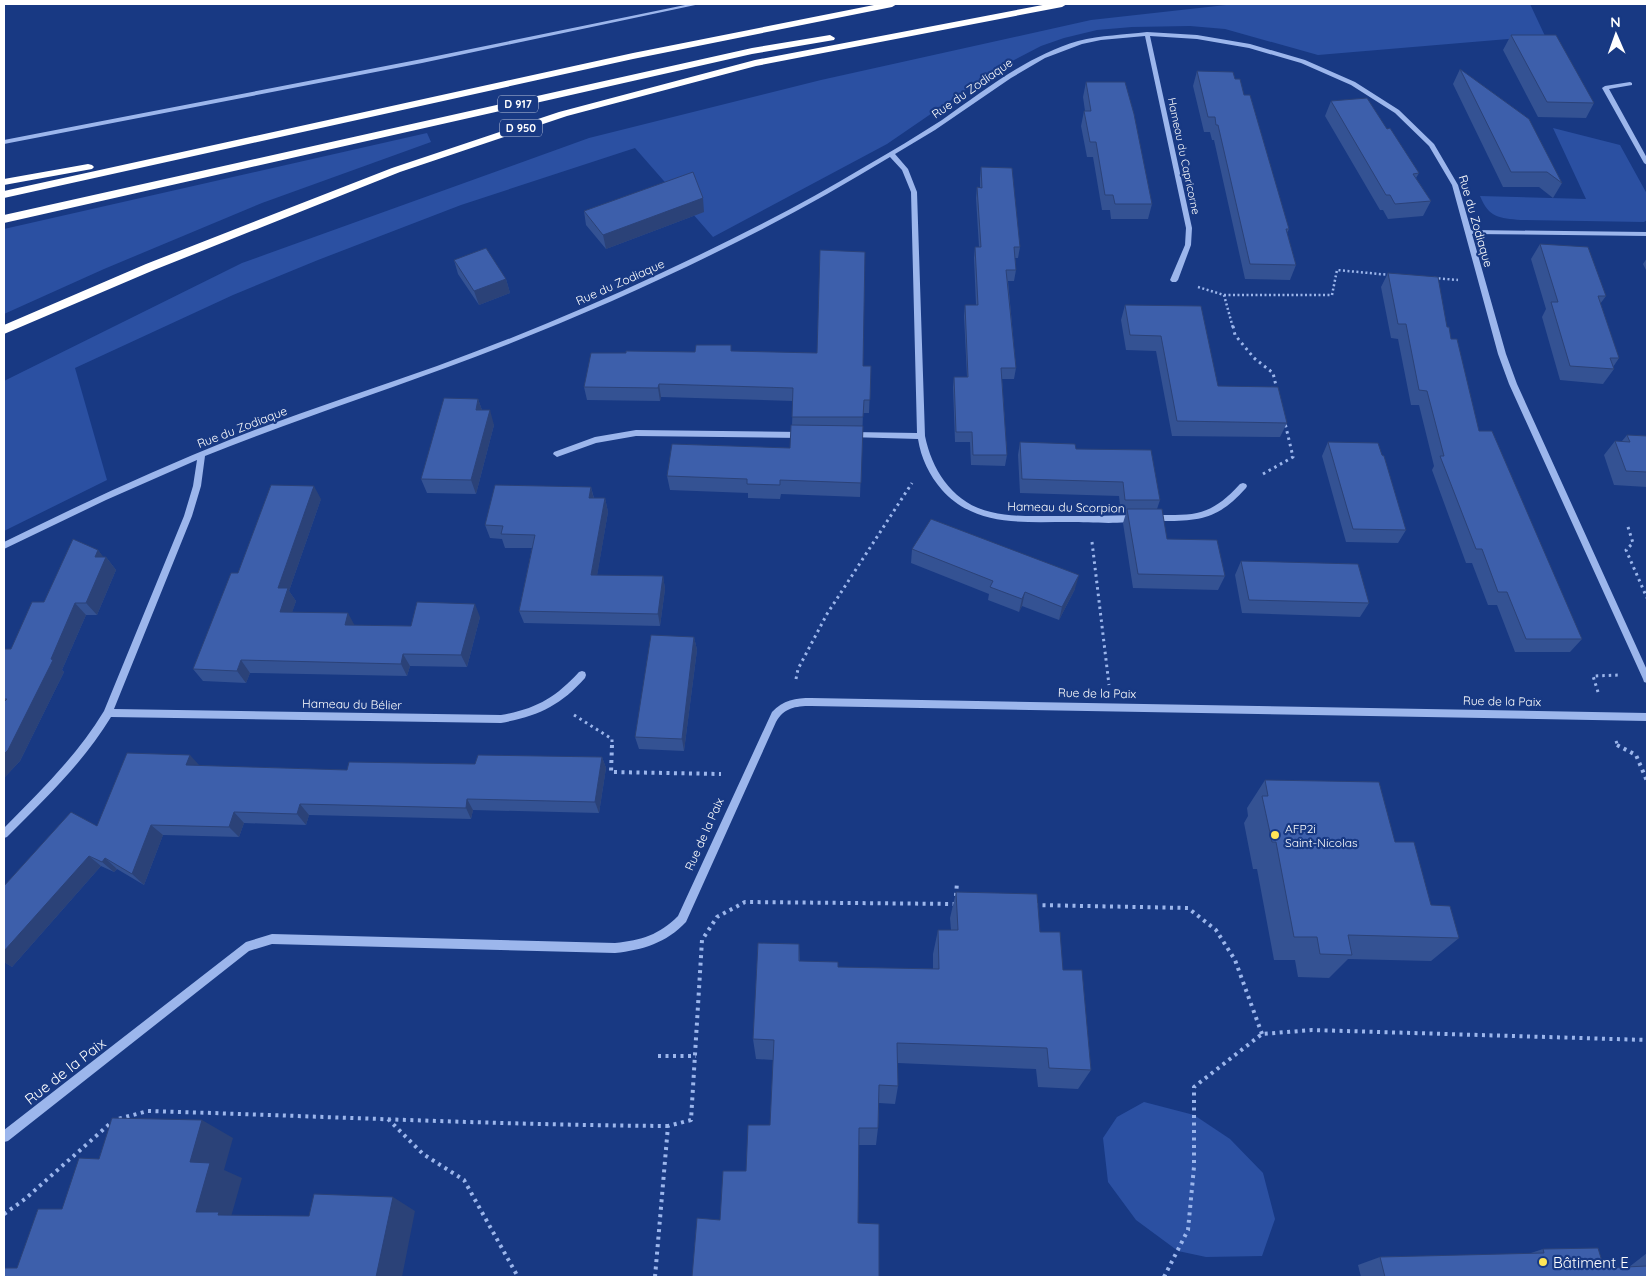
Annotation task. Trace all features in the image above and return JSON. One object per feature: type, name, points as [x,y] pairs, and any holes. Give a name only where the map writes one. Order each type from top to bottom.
[{"type":"highway","points":[[4,195],[633,56],[892,4]]},
{"type":"highway","name":"D 917","points":[[4,219],[752,51],[1035,4]]},
{"type":"highway","name":"D 950","points":[[4,330],[150,266],[387,173],[563,114],[755,63],[1062,4]]},
{"type":"highway","points":[[4,182],[406,106]]},
{"type":"street","points":[[4,142],[431,59],[697,4]]},
{"type":"street","name":"Rue du Zodiaque","points":[[4,546],[93,503],[201,455],[269,428],[477,354],[600,303],[687,264],[771,222],[891,154],[1038,58],[1073,44],[1121,36],[1147,34],[1212,39],[1253,47],[1316,66],[1369,93],[1406,119],[1432,144],[1443,160],[1456,186],[1502,354],[1520,402],[1578,524],[1647,679]]},
{"type":"street","name":"Hameau du Capricorne","points":[[1147,34],[1189,228],[1188,245],[1174,280]]},
{"type":"street","points":[[1630,84],[1606,88],[1647,163]]},
{"type":"street","name":"Hameau du Scorpion","points":[[891,154],[905,168],[914,192],[923,449],[928,463],[954,498],[967,507],[983,514],[1020,518],[1089,519],[1206,516],[1223,508],[1244,486]]},
{"type":"street","points":[[1468,232],[1647,234]]},
{"type":"street","points":[[557,454],[595,440],[636,433],[813,435]]},
{"type":"street","points":[[843,435],[922,436]]},
{"type":"street","points":[[4,834],[77,758],[91,741],[108,713],[186,520],[198,485],[201,455]]},
{"type":"street","name":"Hameau du Bélier","points":[[108,713],[482,719],[522,716],[538,711],[554,702],[568,692],[582,675]]},
{"type":"street","name":"Rue de la Paix","points":[[4,1137],[246,947],[262,941],[272,939],[615,948],[648,943],[662,937],[682,918],[776,712],[786,704],[795,702],[1647,717]]},
{"type":"path","points":[[1174,280],[1224,295],[1332,295],[1337,270],[1395,275]]},
{"type":"path","points":[[1434,278],[1483,283]]},
{"type":"path","points":[[1224,295],[1235,335],[1254,358],[1273,373],[1277,392]]},
{"type":"path","points":[[1244,486],[1293,457],[1284,420]]},
{"type":"path","points":[[795,702],[794,688],[798,670],[827,614],[911,483],[928,463]]},
{"type":"path","points":[[1089,519],[1112,708]]},
{"type":"path","points":[[1628,527],[1633,543],[1626,550],[1647,598]]},
{"type":"path","points":[[554,702],[612,739],[610,772],[746,776]]},
{"type":"path","points":[[955,904],[957,882]]},
{"type":"path","points":[[4,1214],[25,1199],[114,1120],[148,1111],[387,1118],[529,1125],[668,1126],[691,1120],[702,940],[717,917],[745,902],[965,904]]},
{"type":"path","points":[[1033,905],[1188,908],[1216,930],[1235,960],[1262,1034]]},
{"type":"path","points":[[1164,1277],[1188,1230],[1194,1167],[1194,1087],[1262,1034],[1312,1030],[1647,1040]]},
{"type":"path","points":[[658,1056],[696,1056]]},
{"type":"path","points":[[387,1118],[423,1154],[464,1180],[518,1277]]},
{"type":"path","points":[[655,1277],[668,1126]]},
{"type":"shaded area","points":[[1235,4],[1530,4],[1545,36],[1318,55],[1225,29],[1190,26],[1097,30],[1041,46],[995,70],[887,144],[713,237],[635,148],[461,205],[318,260],[233,295],[75,368],[107,480],[4,531],[4,381],[242,263],[589,138],[821,80],[1091,20]]},
{"type":"shaded area","points":[[1553,128],[1620,145],[1647,194],[1647,220],[1644,222],[1521,220],[1496,216],[1491,213],[1480,196],[1586,199]]},
{"type":"shaded area","points":[[427,133],[431,142],[262,203],[104,269],[4,314],[4,229]]},
{"type":"shaded area","points":[[1144,1102],[1194,1115],[1230,1139],[1263,1173],[1275,1219],[1262,1256],[1206,1257],[1178,1251],[1136,1220],[1108,1182],[1103,1138],[1117,1117]]},
{"type":"building","points":[[1511,35],[1556,35],[1594,103],[1547,102]]},
{"type":"building","points":[[1460,69],[1529,119],[1562,183],[1547,172],[1511,172]]},
{"type":"building","points":[[1197,71],[1233,72],[1235,79],[1240,79],[1244,95],[1250,95],[1289,229],[1286,229],[1296,265],[1250,264],[1218,125],[1216,125],[1215,117],[1208,117]]},
{"type":"building","points":[[1086,82],[1125,82],[1134,114],[1152,204],[1115,204],[1113,195],[1105,195],[1096,142],[1090,142],[1084,111],[1091,111]]},
{"type":"building","points":[[1367,98],[1387,129],[1390,128],[1419,173],[1413,174],[1431,201],[1395,204],[1390,195],[1386,195],[1331,101]]},
{"type":"building","points":[[981,167],[1012,168],[1020,247],[1014,247],[1016,270],[1006,270],[1016,368],[1001,368],[1007,455],[973,455],[972,432],[956,432],[954,377],[968,377],[965,305],[978,305],[975,247],[981,247],[977,187],[982,188]]},
{"type":"building","points":[[693,172],[703,198],[603,235],[584,211]]},
{"type":"building","points":[[1540,244],[1588,247],[1606,296],[1598,296],[1619,358],[1610,358],[1614,369],[1570,366],[1551,302],[1558,302]]},
{"type":"building","points":[[486,248],[506,279],[474,291],[454,260]]},
{"type":"building","points":[[820,250],[865,252],[863,366],[871,366],[870,400],[864,400],[863,417],[792,417],[793,388],[659,384],[658,388],[584,387],[591,353],[626,353],[626,351],[695,352],[696,345],[731,345],[731,351],[817,353]]},
{"type":"building","points":[[1388,273],[1438,277],[1447,327],[1449,327],[1451,339],[1457,339],[1479,431],[1492,431],[1582,639],[1526,639],[1507,592],[1498,592],[1482,549],[1476,549],[1440,456],[1444,456],[1427,391],[1419,390],[1406,324],[1398,324]]},
{"type":"building","points":[[1125,305],[1201,306],[1218,386],[1278,387],[1287,423],[1177,421],[1161,336],[1130,335]]},
{"type":"building","points":[[444,398],[478,399],[476,410],[490,410],[471,480],[421,479]]},
{"type":"building","points":[[791,425],[863,426],[861,483],[780,480],[780,485],[747,484],[747,479],[667,476],[672,444],[790,448]]},
{"type":"building","points":[[1627,435],[1647,436],[1647,472],[1626,471],[1615,441],[1630,442]]},
{"type":"building","points":[[1020,442],[1075,444],[1076,449],[1151,450],[1160,500],[1125,500],[1123,482],[1022,479]]},
{"type":"building","points":[[1328,442],[1378,443],[1384,456],[1406,530],[1353,529]]},
{"type":"building","points":[[271,485],[314,486],[278,588],[288,588],[280,612],[348,613],[345,625],[411,626],[417,602],[475,604],[461,655],[403,654],[401,664],[241,660],[237,671],[193,669],[231,573],[238,573]]},
{"type":"building","points":[[495,485],[591,487],[589,498],[605,498],[591,575],[663,576],[658,614],[519,611],[535,535],[501,534],[503,526],[485,525]]},
{"type":"building","points":[[1127,509],[1162,509],[1167,539],[1217,540],[1225,576],[1138,574]]},
{"type":"building","points":[[931,519],[1079,575],[1062,607],[1025,592],[1022,599],[990,587],[993,581],[912,549]]},
{"type":"building","points":[[73,539],[98,550],[95,557],[106,557],[86,603],[75,603],[51,659],[53,660],[8,750],[4,754],[4,702],[7,699],[4,699],[4,649],[11,649],[32,602],[44,602]]},
{"type":"building","points":[[1241,561],[1358,564],[1369,603],[1249,600]]},
{"type":"building","points":[[651,635],[694,637],[682,739],[635,737]]},
{"type":"building","points":[[127,753],[190,755],[186,765],[347,770],[349,762],[475,764],[478,755],[602,757],[595,802],[467,799],[466,808],[300,804],[297,814],[234,812],[229,827],[151,825],[132,874],[105,858],[102,862],[89,856],[4,951],[4,886],[71,812],[97,826]]},
{"type":"building","points":[[1265,780],[1379,782],[1395,842],[1414,842],[1431,905],[1450,906],[1459,938],[1348,935],[1352,955],[1320,954],[1317,937],[1294,937],[1276,842],[1272,842],[1262,796],[1268,796]]},
{"type":"building","points":[[956,892],[1037,894],[1040,932],[1060,932],[1063,970],[1082,970],[1091,1070],[1049,1068],[1047,1048],[897,1043],[898,1086],[879,1085],[878,1128],[859,1128],[858,1223],[879,1224],[879,1277],[692,1277],[697,1218],[720,1220],[723,1171],[746,1171],[748,1125],[770,1125],[774,1040],[753,1039],[758,943],[799,944],[799,961],[838,962],[838,967],[939,969],[938,930],[958,930]]},
{"type":"building","points":[[112,1118],[202,1120],[190,1162],[210,1163],[196,1212],[219,1212],[218,1215],[309,1216],[314,1194],[393,1197],[376,1277],[4,1277],[4,1268],[17,1268],[38,1209],[62,1209],[79,1158],[99,1159]]},
{"type":"building","points":[[1598,1248],[1604,1268],[1647,1266],[1647,1277],[1385,1277],[1380,1257],[1544,1253],[1543,1249]]},
{"type":"place","name":"AFP2i Saint-Nicolas","points":[[1275,835]]},
{"type":"place","name":"Bâtiment E","points":[[1543,1262]]}]
